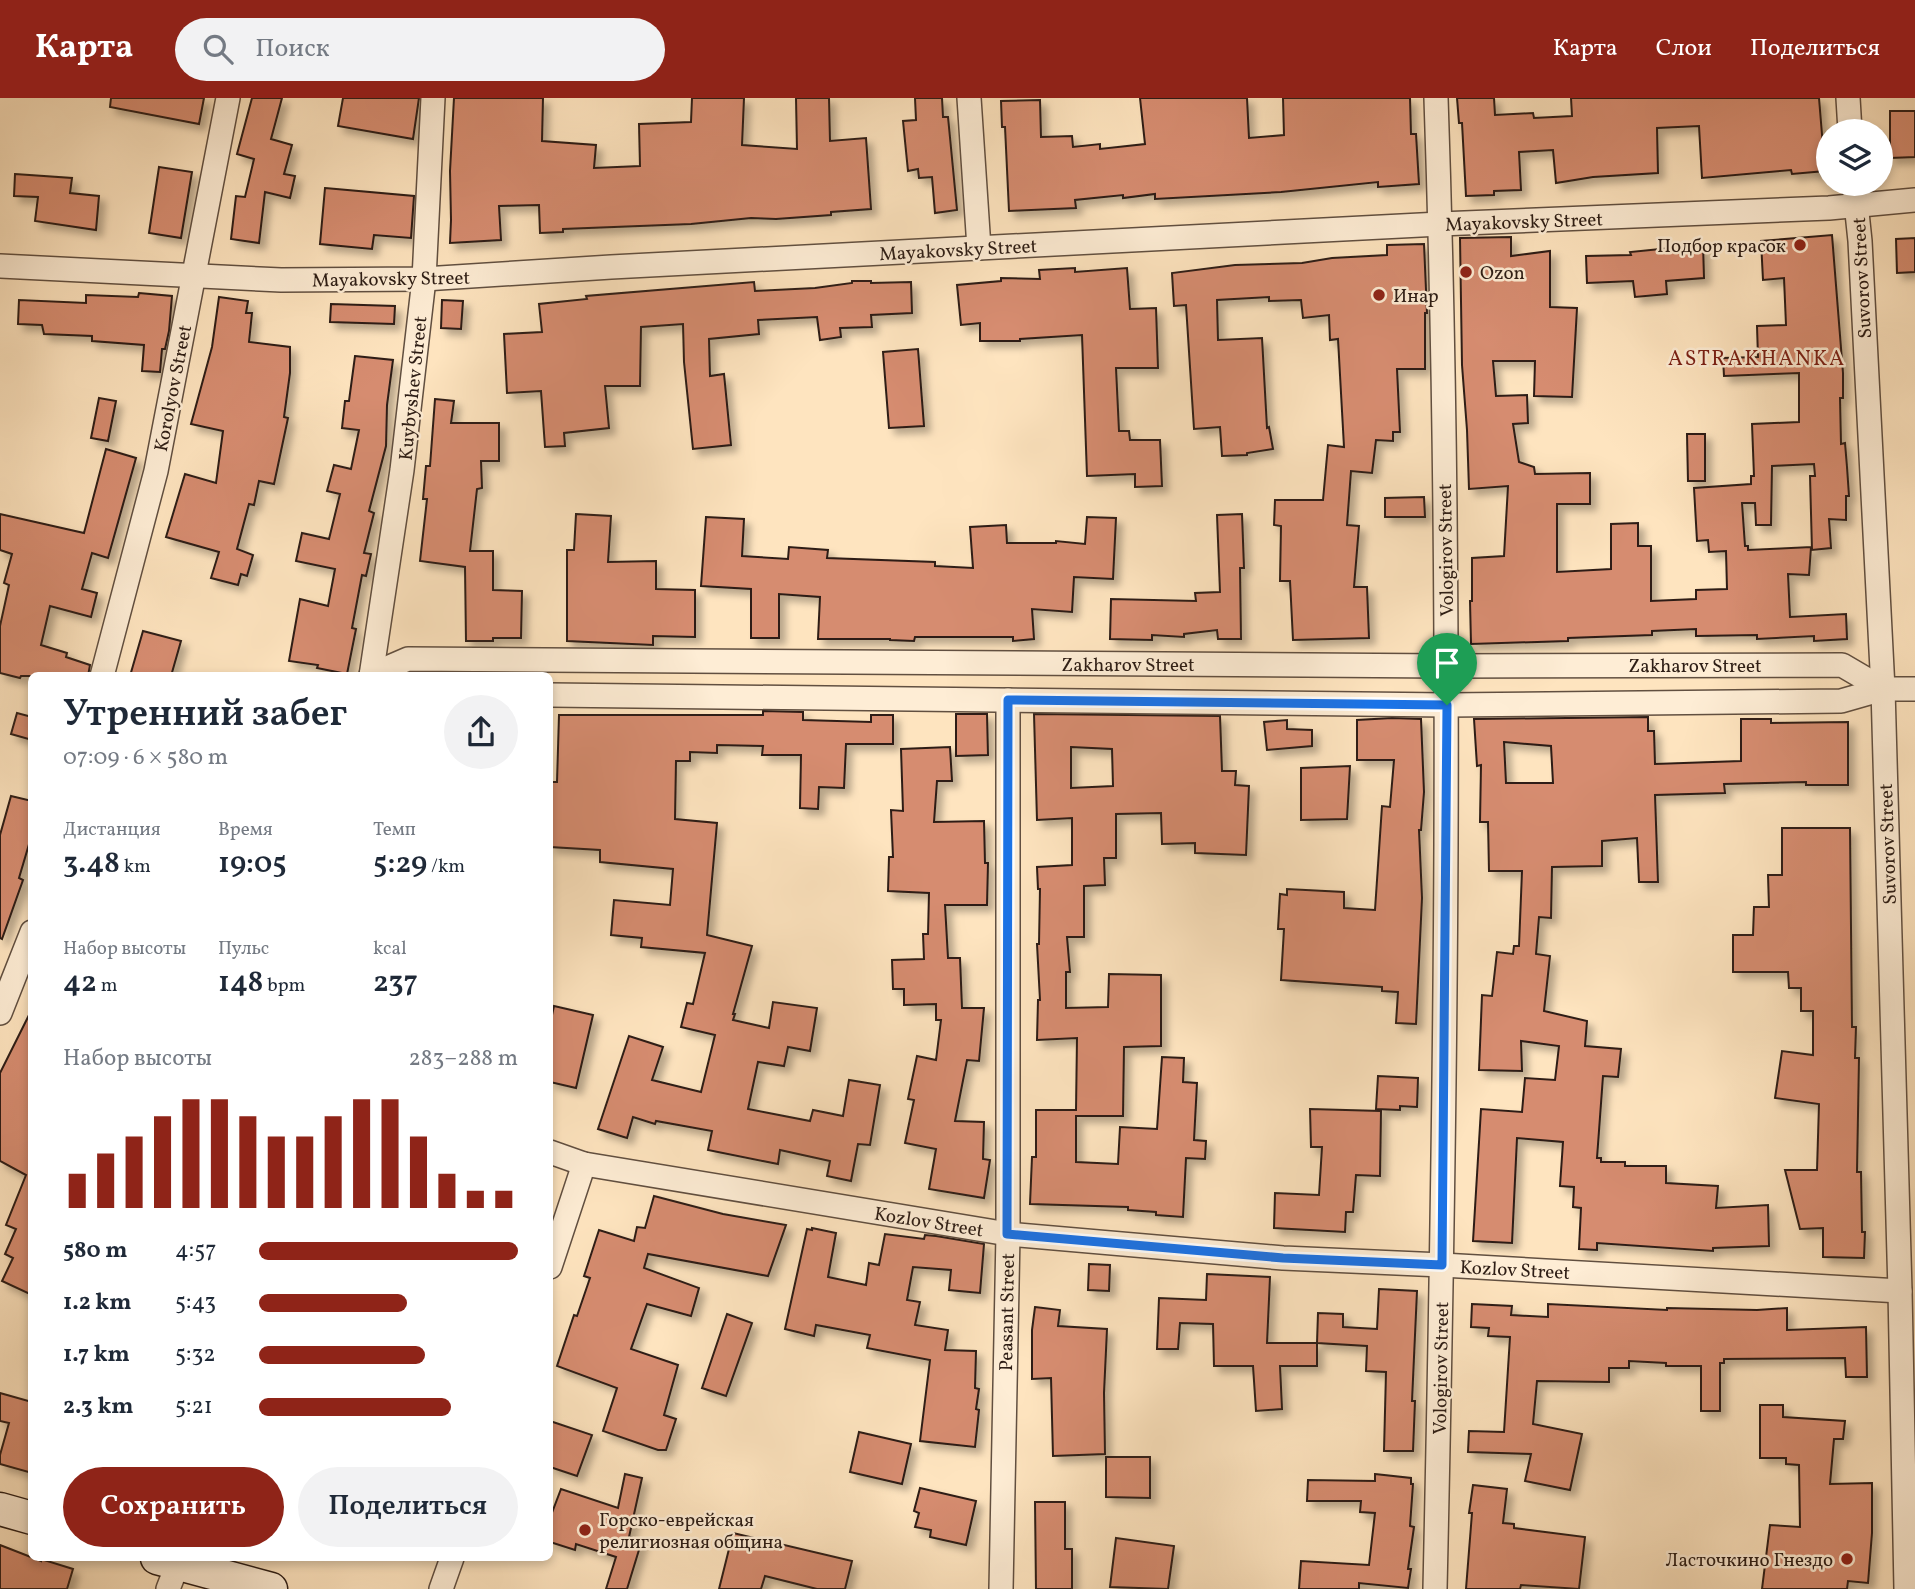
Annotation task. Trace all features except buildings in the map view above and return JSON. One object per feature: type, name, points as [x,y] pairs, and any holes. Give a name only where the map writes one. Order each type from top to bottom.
[{"type":"main road","points":[[0,1509],[28,1517]]},
{"type":"main road","points":[[171,1567],[271,1589]]},
{"type":"street","name":"Korolyov Street","points":[[103,672],[156,471],[228,98]]},
{"type":"street","name":"Kuybyshev Street","points":[[372,672],[402,470],[424,279],[433,98]]},
{"type":"street","points":[[969,98],[979,248]]},
{"type":"street","name":"Vologirov Street","points":[[1435,1589],[1442,1265],[1447,705],[1436,98]]},
{"type":"street","points":[[1848,98],[1849,119]]},
{"type":"street","name":"Mayakovsky Street","points":[[0,266],[295,280],[424,279],[1440,224],[1828,196]]},
{"type":"street","name":"Suvorov Street","points":[[1856,196],[1883,689],[1906,1589]]},
{"type":"street","name":"Mayakovsky Street","points":[[1876,196],[1915,200]]},
{"type":"street","name":"Zakharov Street","points":[[379,672],[408,659],[1447,666],[1842,665],[1883,689]]},
{"type":"street","name":"Zakharov Street","points":[[553,695],[1447,705],[1841,701],[1883,689],[1915,690]]},
{"type":"street","name":"Peasant Street","points":[[1001,1589],[1007,1234],[1008,700]]},
{"type":"street","points":[[0,1013],[28,941]]},
{"type":"street","name":"Kozlov Street","points":[[553,1153],[584,1164],[1007,1234],[1283,1258],[1900,1291]]},
{"type":"street","points":[[553,1258],[584,1164]]},
{"type":"street","points":[[441,1589],[451,1561]]},
{"type":"place","name":"Подбор красок","points":[[1800,245]]},
{"type":"place","name":"Ozon","points":[[1466,272]]},
{"type":"place","name":"Инар","points":[[1379,295]]},
{"type":"place","name":"Горско-еврейская религиозная община","points":[[585,1530]]},
{"type":"place","name":"Ласточкино Гнездо","points":[[1847,1559]]},
{"type":"district","name":"ASTRAKHANKA","points":[[1757,358]]},
{"type":"route","points":[[1008,700],[1447,705],[1442,1265],[1283,1258],[1007,1234],[1008,700]]}]
